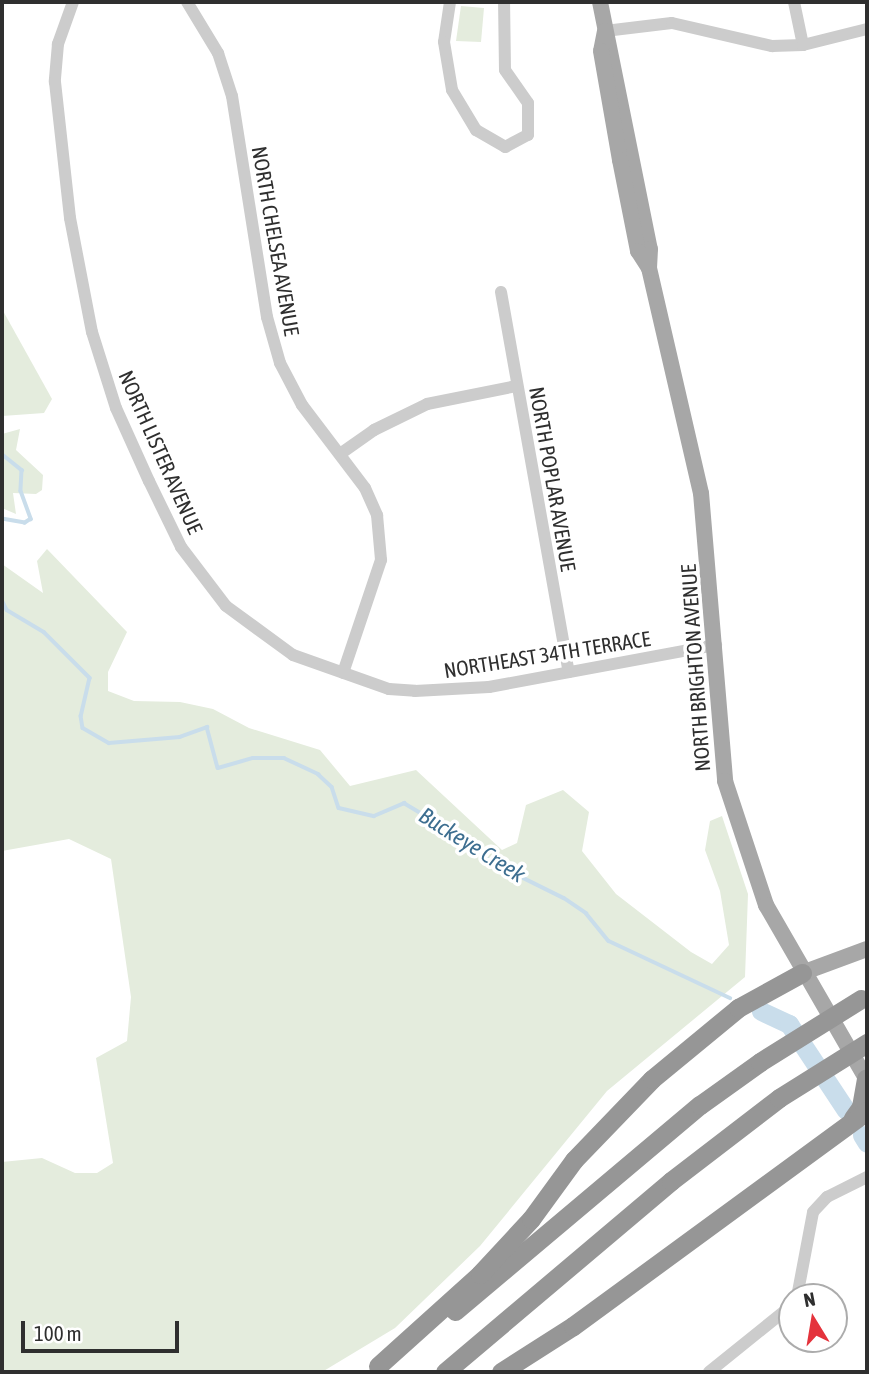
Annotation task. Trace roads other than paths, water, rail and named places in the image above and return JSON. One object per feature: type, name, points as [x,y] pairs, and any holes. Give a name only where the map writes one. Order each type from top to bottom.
[{"type":"highway","points":[[373,1369],[480,1274],[531,1219],[574,1160],[652,1079],[738,1008],[802,973]]},
{"type":"highway","points":[[373,1369],[484,1290],[700,1105],[760,1062],[864,997]]},
{"type":"highway","points":[[445,1372],[671,1181],[779,1098],[867,1043]]},
{"type":"highway","points":[[850,1122],[861,1107],[867,1079]]},
{"type":"highway","points":[[501,1372],[573,1326],[867,1111]]},
{"type":"main road","name":"NORTH BRIGHTON AVENUE","points":[[600,2],[605,31],[613,51],[650,249],[649,268],[699,480],[716,645],[718,736],[725,781],[766,905],[802,973],[867,1079]]},
{"type":"main road","points":[[802,973],[867,949]]},
{"type":"street","name":"NORTH LISTER AVENUE","points":[[73,2],[56,63],[61,150],[92,332],[116,408],[181,547],[208,585],[269,641],[343,673]]},
{"type":"street","name":"NORTH CHELSEA AVENUE","points":[[187,2],[218,53],[232,96],[272,341],[290,384],[372,502],[382,545],[343,673]]},
{"type":"street","points":[[450,2],[444,42],[452,90],[476,131],[505,147],[528,135],[528,103],[505,70],[504,2]]},
{"type":"street","points":[[794,2],[803,45]]},
{"type":"street","points":[[605,31],[672,23],[748,44],[803,45],[867,29]]},
{"type":"street","name":"NORTH POPLAR AVENUE","points":[[501,292],[569,673]]},
{"type":"street","points":[[340,454],[374,430],[427,404],[516,386]]},
{"type":"street","name":"NORTHEAST 34TH TERRACE","points":[[343,673],[389,689],[440,691],[569,673],[716,645]]},
{"type":"street","points":[[800,1283],[813,1212],[827,1197],[867,1177]]},
{"type":"street","points":[[709,1372],[778,1316]]},
{"type":"waterway","name":"Buckeye Creek","points":[[2,454],[22,470],[21,491],[31,519],[25,523],[2,519]]},
{"type":"waterway","name":"Buckeye Creek","points":[[2,600],[7,610],[44,632],[90,678],[81,716],[83,728],[109,743],[180,737],[207,727],[218,768],[253,758],[284,758],[318,774],[332,787],[339,808],[374,816],[404,803],[471,843],[491,862],[564,898],[586,913],[609,941],[730,998]]},
{"type":"waterway","name":"Buckeye Creek","points":[[761,1011],[789,1024],[846,1110]]},
{"type":"waterway","name":"Buckeye Creek","points":[[862,1135],[867,1143]]}]
